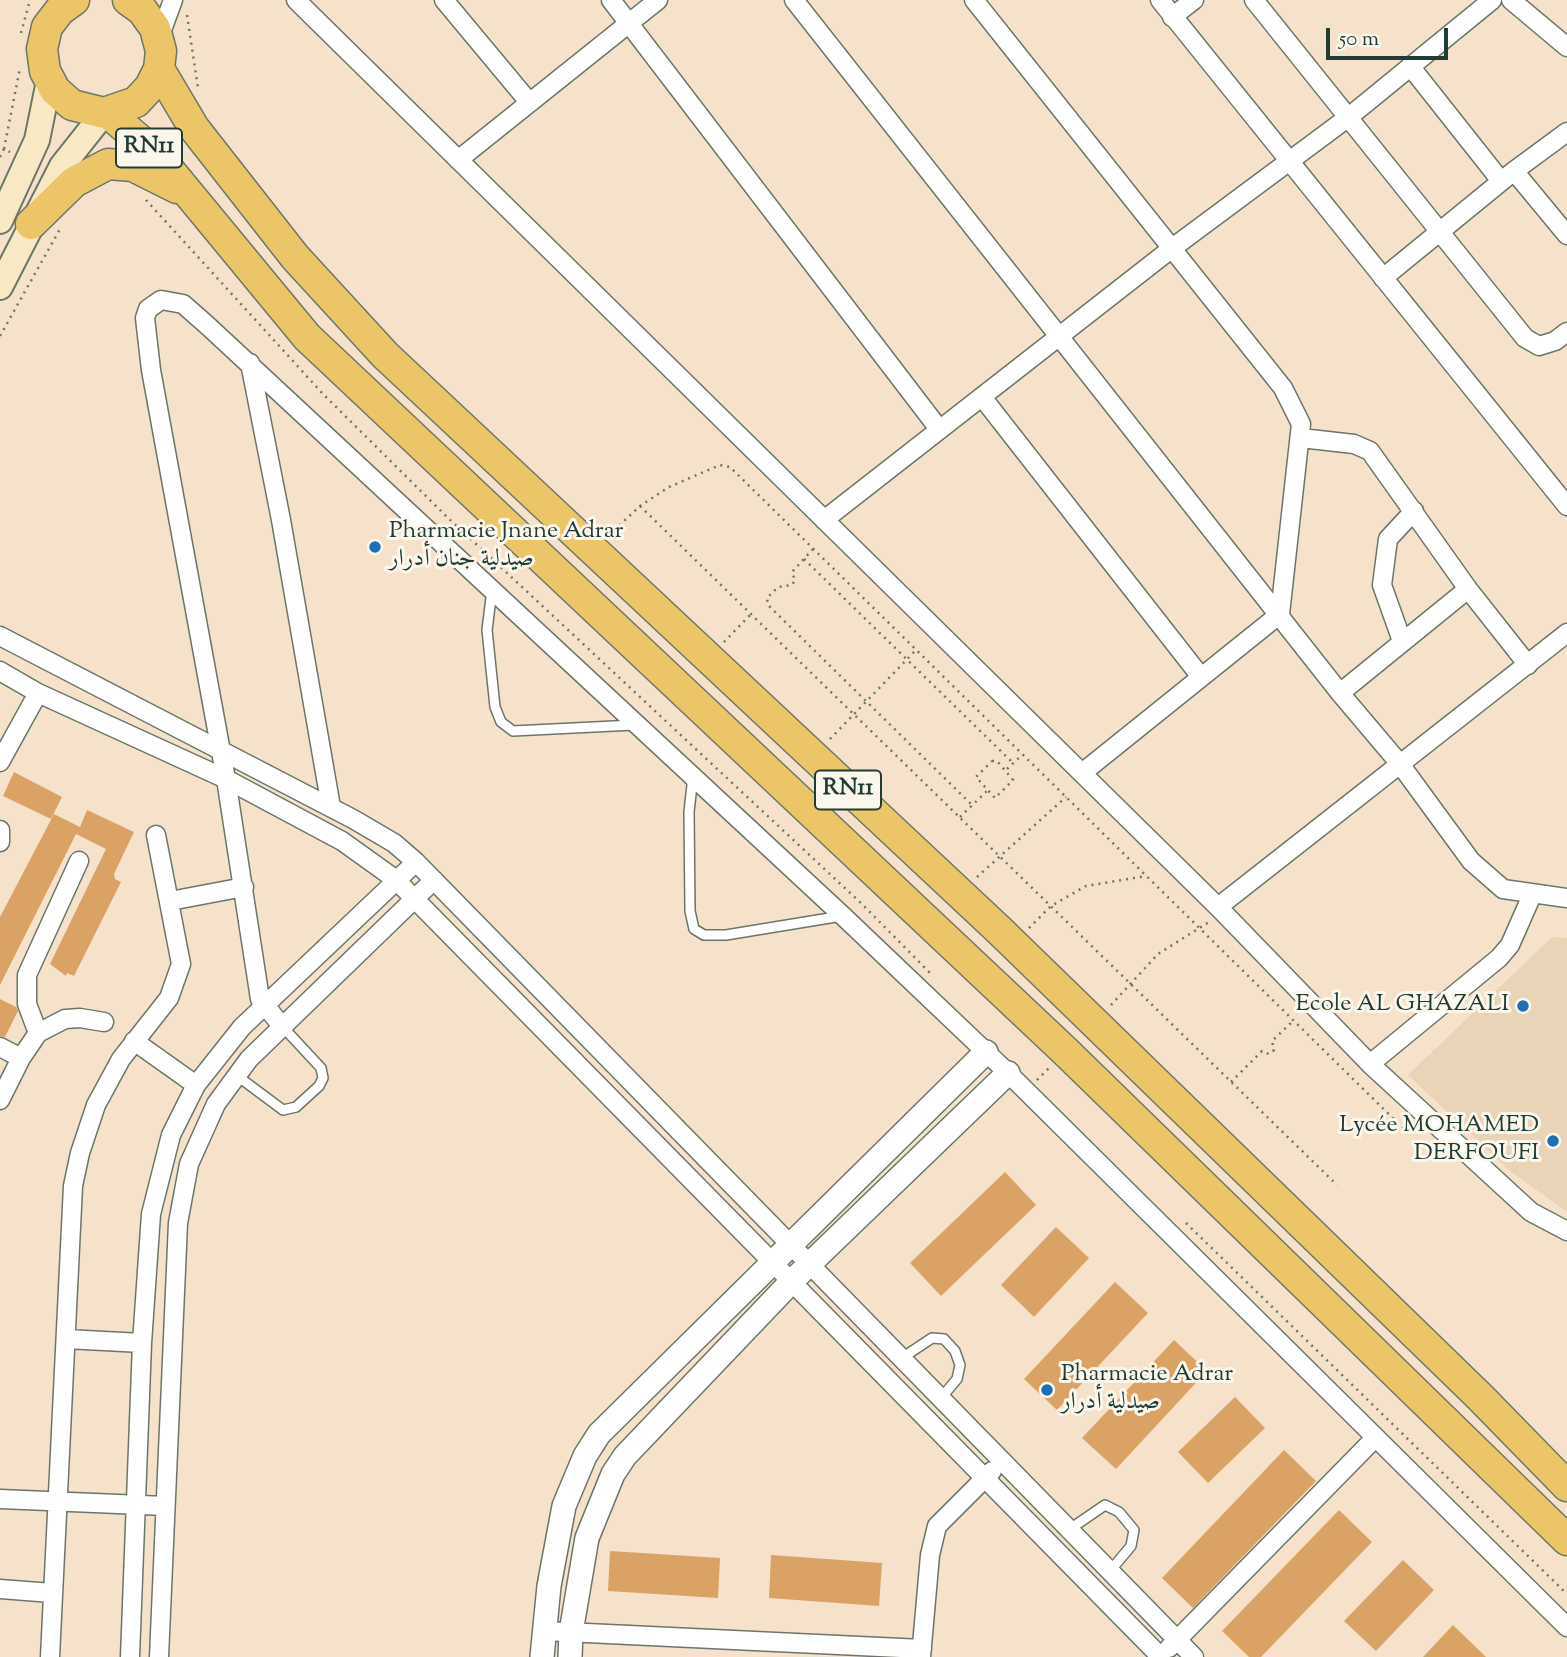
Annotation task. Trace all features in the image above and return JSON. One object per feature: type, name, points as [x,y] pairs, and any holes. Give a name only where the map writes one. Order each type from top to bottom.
[{"type":"highway","points":[[128,0],[149,18],[159,38],[159,69]]},
{"type":"highway","points":[[49,81],[42,49],[51,4]]},
{"type":"highway","name":"RN11","points":[[106,113],[136,102],[150,87],[159,69]]},
{"type":"highway","name":"RN11","points":[[159,69],[194,128],[278,235],[385,355],[1093,1022],[1470,1388],[1567,1486]]},
{"type":"highway","name":"RN11","points":[[49,81],[72,105],[106,113],[156,154],[307,337],[1065,1051],[1567,1539]]},
{"type":"highway","points":[[32,224],[74,182],[108,164],[133,166],[184,191]]},
{"type":"main road","points":[[0,222],[37,140],[49,81]]},
{"type":"main road","points":[[0,287],[62,166],[106,113]]},
{"type":"street","points":[[159,38],[173,0]]},
{"type":"street","points":[[296,0],[1221,910],[1370,1064],[1531,1212],[1567,1231]]},
{"type":"street","points":[[443,0],[529,102]]},
{"type":"street","points":[[611,0],[939,429]]},
{"type":"street","points":[[458,160],[658,0]]},
{"type":"street","points":[[794,0],[1340,693],[1400,764],[1471,860],[1491,881],[1503,889],[1567,898]]},
{"type":"street","points":[[974,0],[1283,388],[1301,424],[1280,614],[1082,773]]},
{"type":"street","points":[[1160,0],[1567,506]]},
{"type":"street","points":[[1172,17],[1194,0]]},
{"type":"street","points":[[1254,0],[1532,344],[1547,345],[1567,332]]},
{"type":"street","points":[[824,520],[1171,249],[1350,116],[1492,0]]},
{"type":"street","points":[[1511,0],[1567,47]]},
{"type":"street","points":[[1410,66],[1507,176],[1567,235]]},
{"type":"street","points":[[1383,278],[1507,176],[1567,132]]},
{"type":"street","points":[[281,1025],[263,1004],[226,779],[150,370],[145,330],[148,309],[161,300],[183,304],[250,363],[844,916],[1009,1073],[1567,1627]]},
{"type":"street","points":[[250,363],[281,520],[331,807]]},
{"type":"street","points":[[982,397],[1201,677]]},
{"type":"street","points":[[1301,438],[1354,444],[1370,451],[1468,589],[1528,665]]},
{"type":"street","points":[[1402,641],[1382,585],[1388,539],[1414,511]]},
{"type":"street","points":[[1340,693],[1468,589]]},
{"type":"street","points":[[1221,910],[1400,764],[1567,633]]},
{"type":"street","points":[[0,636],[331,807],[383,836],[416,862],[1194,1657]]},
{"type":"street","points":[[0,671],[38,692],[226,779],[342,841],[395,879],[1161,1657],[1375,1438]]},
{"type":"street","points":[[0,762],[38,692]]},
{"type":"street","points":[[0,830],[0,842]]},
{"type":"street","points":[[51,1657],[73,1186],[80,1153],[96,1105],[134,1041],[169,998],[179,976],[179,948],[156,835]]},
{"type":"street","points":[[38,1033],[27,1004],[27,975],[79,861]]},
{"type":"street","points":[[130,1657],[142,1343],[156,1186],[171,1135],[196,1085],[263,1004],[416,862]]},
{"type":"street","points":[[159,1657],[182,1192],[199,1136],[236,1076],[281,1025],[434,880]]},
{"type":"street","points":[[170,901],[244,887]]},
{"type":"street","points":[[1370,1064],[1499,958],[1510,945],[1532,894]]},
{"type":"street","points":[[0,1100],[21,1058],[38,1033],[65,1019],[80,1018],[104,1022]]},
{"type":"street","points":[[134,1041],[196,1085]]},
{"type":"street","points":[[0,1047],[21,1058]]},
{"type":"street","points":[[542,1657],[555,1546],[564,1506],[592,1445],[620,1410],[986,1052]]},
{"type":"street","points":[[214,1060],[236,1076]]},
{"type":"street","points":[[570,1657],[571,1632],[587,1538],[612,1474],[656,1421],[792,1280],[1009,1073]]},
{"type":"street","points":[[66,1339],[142,1343]]},
{"type":"street","points":[[545,1631],[921,1653],[930,1555],[936,1526],[1003,1461]]},
{"type":"street","points":[[0,1499],[165,1506]]},
{"type":"street","points":[[0,1589],[52,1592]]},
{"type":"lane","points":[[492,587],[487,629],[495,707],[500,722],[513,730],[639,724]]},
{"type":"lane","points":[[693,774],[689,812],[690,911],[694,929],[704,935],[726,935],[844,916]]},
{"type":"lane","points":[[236,1076],[283,1110],[296,1107],[319,1086],[323,1077],[321,1068],[281,1025]]},
{"type":"lane","points":[[902,1359],[932,1338],[944,1339],[955,1351],[960,1365],[957,1379],[941,1398]]},
{"type":"lane","points":[[1070,1529],[1105,1505],[1119,1512],[1134,1530],[1131,1545],[1110,1571]]},
{"type":"path","points":[[21,38],[20,27],[51,4]]},
{"type":"path","points":[[4,149],[20,63]]},
{"type":"path","points":[[0,336],[65,220]]},
{"type":"path","points":[[607,537],[640,506],[684,479],[724,465],[730,467],[1404,1129]]},
{"type":"path","points":[[640,506],[1336,1185]]},
{"type":"path","points":[[813,549],[792,572],[795,580],[792,585],[780,585],[767,603],[972,805]]},
{"type":"path","points":[[804,559],[1013,764]]},
{"type":"path","points":[[825,744],[915,650]]},
{"type":"path","points":[[1006,770],[1022,755]]},
{"type":"path","points":[[992,761],[997,761],[1006,770],[1013,777],[1011,784],[997,797],[987,790],[977,776],[992,761]]},
{"type":"path","points":[[960,817],[987,790]]},
{"type":"path","points":[[976,878],[998,855],[1066,797]]},
{"type":"path","points":[[1028,928],[1051,906],[1086,886],[1146,876]]},
{"type":"path","points":[[1093,1022],[1158,954],[1221,910]]},
{"type":"path","points":[[1231,1082],[1262,1051],[1269,1054],[1274,1050],[1272,1041],[1293,1020]]},
{"type":"path","points":[[1026,1091],[1065,1051]]},
{"type":"shaded area","name":"Ecole AL GHAZALI","points":[[1552,937],[1567,938],[1567,1212],[1510,1171],[1408,1075]]},
{"type":"building","points":[[14,772],[62,797],[51,819],[3,796]]},
{"type":"building","points":[[87,810],[134,832],[114,874],[115,879],[121,882],[74,976],[67,973],[66,976],[50,964],[106,849],[76,834],[0,985],[0,917],[54,814],[80,827]]},
{"type":"building","points":[[0,999],[16,1007],[18,1011],[5,1037],[0,1036]]},
{"type":"building","points":[[1005,1172],[1036,1205],[941,1296],[910,1263]]},
{"type":"building","points":[[1056,1227],[1089,1258],[1034,1317],[1001,1285]]},
{"type":"building","points":[[1115,1282],[1148,1313],[1057,1410],[1024,1379]]},
{"type":"building","points":[[1174,1340],[1207,1371],[1116,1469],[1082,1438]]},
{"type":"building","points":[[1235,1397],[1265,1428],[1208,1483],[1178,1452]]},
{"type":"building","points":[[1284,1450],[1316,1481],[1193,1608],[1162,1578]]},
{"type":"building","points":[[1339,1510],[1372,1542],[1261,1657],[1249,1657],[1222,1631]]},
{"type":"building","points":[[610,1551],[720,1558],[718,1598],[608,1591]]},
{"type":"building","points":[[771,1555],[882,1563],[879,1606],[769,1598]]},
{"type":"building","points":[[1403,1560],[1434,1590],[1376,1651],[1344,1621]]},
{"type":"building","points":[[1453,1625],[1486,1657],[1423,1657]]},
{"type":"place","name":"Pharmacie Jnane Adrar صيدلية جنان أدرار","points":[[375,547]]},
{"type":"place","name":"Ecole AL GHAZALI","points":[[1523,1006]]},
{"type":"place","name":"Lycée MOHAMED DERFOUFI","points":[[1553,1141]]},
{"type":"place","name":"Pharmacie Adrar صيدلية أدرار","points":[[1047,1390]]}]
